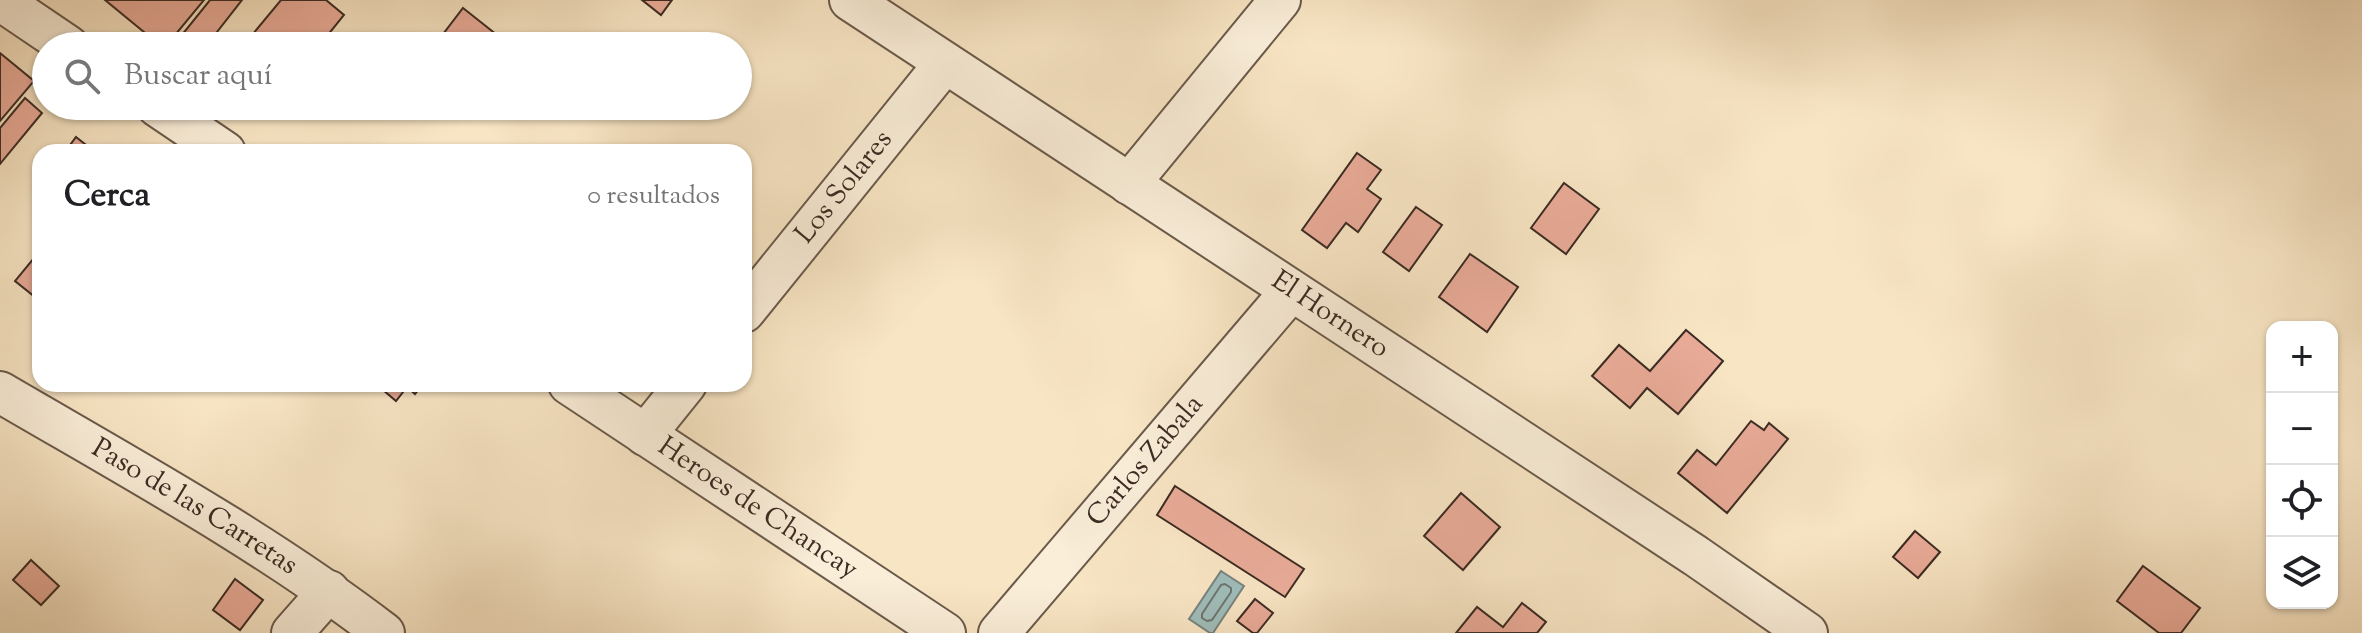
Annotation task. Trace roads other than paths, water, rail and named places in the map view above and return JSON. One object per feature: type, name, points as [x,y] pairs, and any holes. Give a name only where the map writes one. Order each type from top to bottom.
[{"type":"street","points":[[0,0],[47,32]]},
{"type":"street","name":"El Hornero","points":[[850,0],[1696,556],[1807,633]]},
{"type":"street","points":[[1129,184],[1280,0]]},
{"type":"street","name":"Los Solares","points":[[752,302],[945,63]]},
{"type":"street","points":[[178,120],[213,144]]},
{"type":"street","name":"Carlos Zabala","points":[[999,633],[1291,291]]},
{"type":"street","name":"Paso de las Carretas","points":[[0,392],[246,537],[329,591],[384,633]]},
{"type":"street","name":"Heroes de Chancay","points":[[581,392],[945,633]]},
{"type":"street","points":[[645,435],[680,392]]},
{"type":"street","points":[[292,633],[329,591]]},
{"type":"water","points":[[1221,571],[1244,586],[1213,633],[1210,633],[1189,619]]}]
